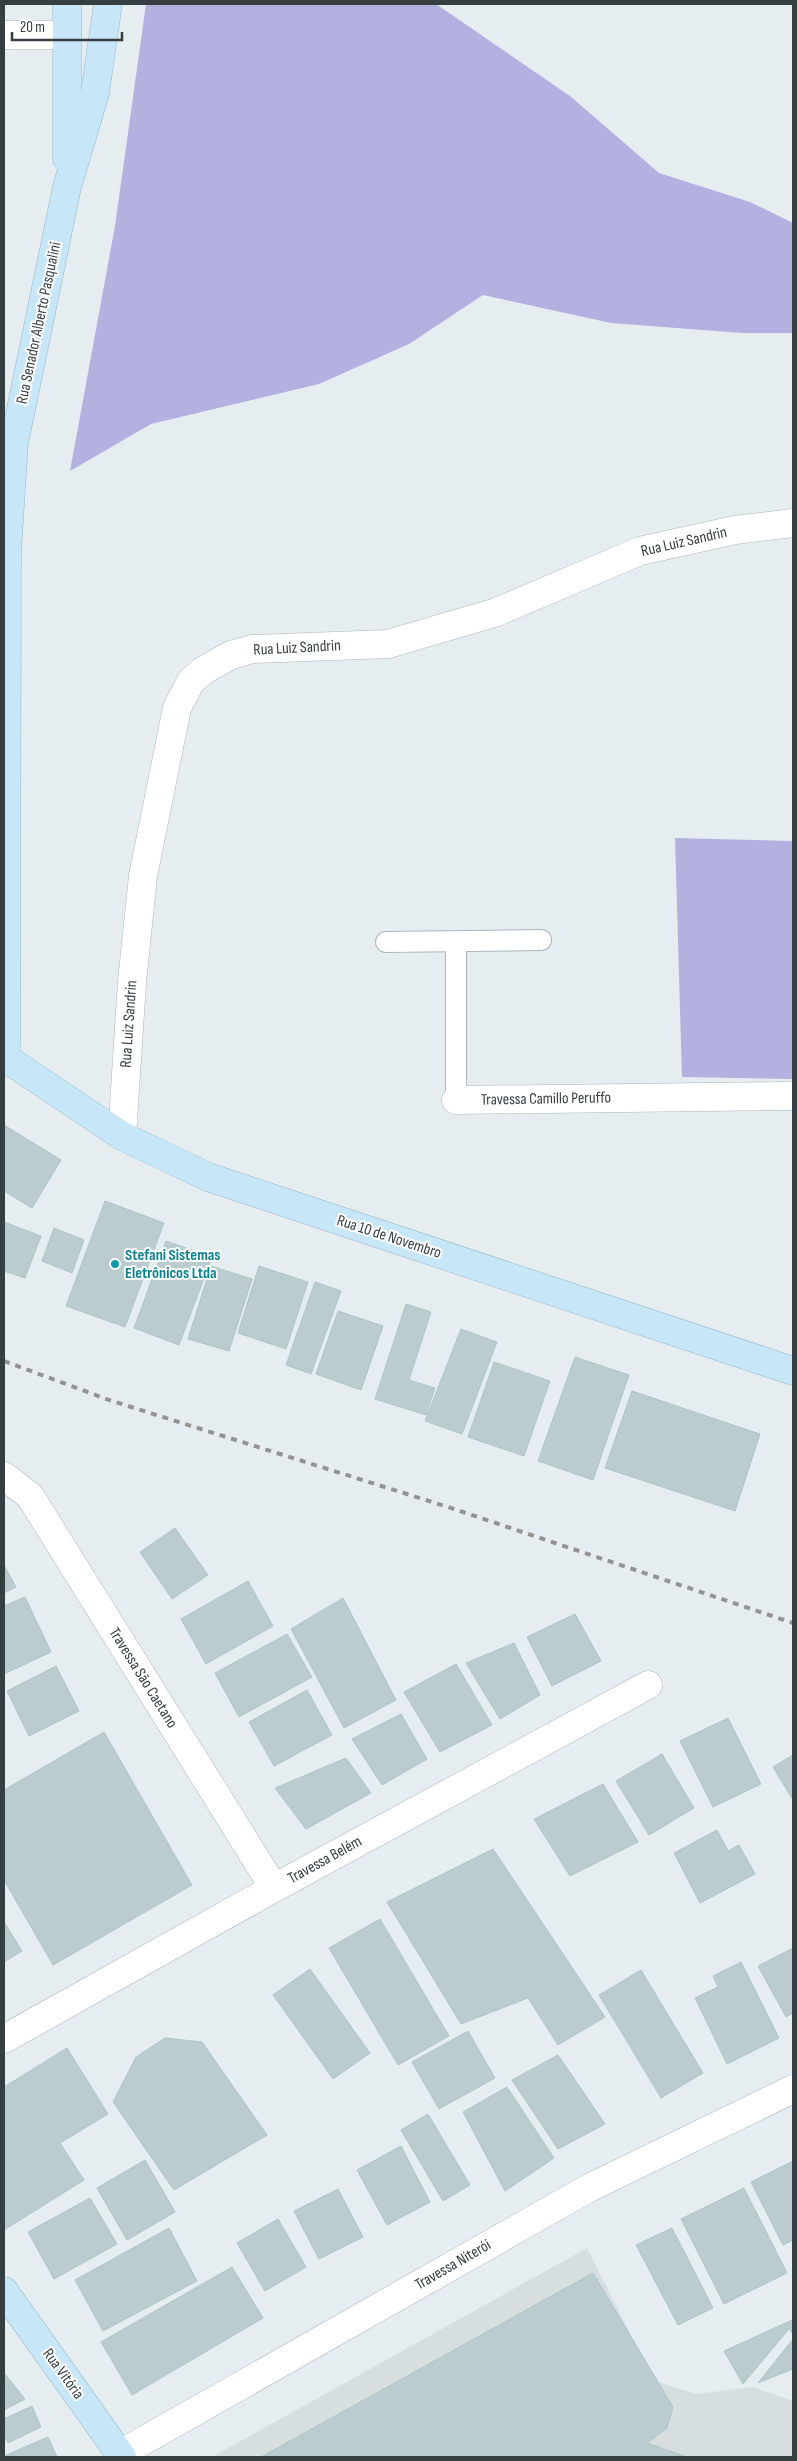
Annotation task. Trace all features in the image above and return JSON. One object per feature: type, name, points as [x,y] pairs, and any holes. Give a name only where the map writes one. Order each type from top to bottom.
[{"type":"street","name":"Rua Senador Alberto Pasqualini","points":[[67,4],[67,187]]},
{"type":"street","name":"Rua Senador Alberto Pasqualini","points":[[5,1058],[7,551],[14,443],[67,187],[96,93],[108,4]]},
{"type":"street","points":[[4,35],[66,34]]},
{"type":"street","name":"Rua Luiz Sandrin","points":[[122,1136],[132,982],[143,876],[177,708],[191,681],[204,670],[219,662],[252,649],[388,644],[497,612],[640,551],[735,530],[793,523]]},
{"type":"street","name":"Rua 10 de Novembro","points":[[5,1058],[122,1136],[208,1177],[793,1371]]},
{"type":"street","name":"Travessa Camillo Peruffo","points":[[456,1100],[793,1096]]},
{"type":"street","name":"Travessa São Caetano","points":[[4,1476],[30,1496],[274,1888]]},
{"type":"street","name":"Travessa Belém","points":[[4,2039],[274,1888],[648,1685]]},
{"type":"street","name":"Travessa Niterói","points":[[121,2456],[589,2188],[793,2089]]},
{"type":"street","name":"Rua Vitória","points":[[4,2291],[121,2456]]},
{"type":"lane","points":[[386,942],[541,940]]},
{"type":"lane","name":"Travessa Camillo Peruffo","points":[[456,942],[456,1100]]},
{"type":"shaded area","points":[[146,4],[436,4],[570,96],[659,173],[750,202],[793,223],[793,333],[742,333],[611,323],[483,295],[409,344],[319,384],[151,424],[70,471],[115,226]]},
{"type":"shaded area","points":[[675,838],[793,841],[793,1079],[682,1077]]},
{"type":"shaded area","points":[[587,2248],[654,2381],[697,2394],[753,2387],[793,2401],[793,2457],[212,2457]]},
{"type":"building","points":[[4,1125],[61,1160],[32,1208],[4,1191]]},
{"type":"building","name":"Stefani Sistemas Eletrônicos Ltda","points":[[105,1201],[164,1223],[125,1327],[66,1306]]},
{"type":"building","points":[[4,1222],[41,1236],[25,1278],[4,1271]]},
{"type":"building","points":[[54,1228],[84,1240],[72,1273],[42,1261]]},
{"type":"building","points":[[166,1241],[212,1257],[179,1345],[134,1328]]},
{"type":"building","points":[[211,1266],[252,1279],[229,1351],[188,1339]]},
{"type":"building","points":[[259,1266],[308,1282],[286,1349],[238,1333]]},
{"type":"building","points":[[315,1282],[341,1291],[311,1374],[286,1365]]},
{"type":"building","points":[[406,1304],[431,1312],[409,1380],[435,1388],[426,1415],[375,1399]]},
{"type":"building","points":[[338,1311],[383,1326],[361,1390],[316,1374]]},
{"type":"building","points":[[461,1329],[497,1342],[462,1434],[425,1421]]},
{"type":"building","points":[[575,1357],[629,1375],[593,1480],[538,1461]]},
{"type":"building","points":[[494,1362],[550,1381],[524,1456],[468,1437]]},
{"type":"building","points":[[632,1391],[760,1434],[735,1511],[605,1468]]},
{"type":"building","points":[[175,1528],[208,1575],[172,1599],[140,1552]]},
{"type":"building","points":[[4,1565],[16,1587],[4,1593]]},
{"type":"building","points":[[248,1581],[273,1626],[206,1664],[181,1619]]},
{"type":"building","points":[[25,1597],[51,1652],[4,1674],[4,1606]]},
{"type":"building","points":[[343,1598],[396,1700],[344,1728],[291,1629]]},
{"type":"building","points":[[575,1614],[601,1661],[552,1686],[527,1637]]},
{"type":"building","points":[[287,1634],[312,1677],[239,1717],[215,1673]]},
{"type":"building","points":[[514,1643],[540,1695],[500,1719],[466,1663]]},
{"type":"building","points":[[456,1664],[492,1725],[440,1752],[404,1692]]},
{"type":"building","points":[[56,1666],[79,1711],[29,1736],[7,1691]]},
{"type":"building","points":[[307,1690],[332,1735],[274,1766],[249,1722]]},
{"type":"building","points":[[401,1714],[427,1759],[382,1785],[352,1739]]},
{"type":"building","points":[[728,1718],[761,1784],[713,1807],[680,1741]]},
{"type":"building","points":[[104,1732],[192,1885],[53,1965],[4,1880],[4,1790]]},
{"type":"building","points":[[662,1754],[694,1808],[649,1835],[616,1781]]},
{"type":"building","points":[[793,1755],[793,1800],[773,1767]]},
{"type":"building","points":[[346,1758],[371,1793],[306,1829],[275,1788]]},
{"type":"building","points":[[603,1784],[638,1842],[570,1876],[534,1819]]},
{"type":"building","points":[[717,1830],[728,1851],[739,1845],[755,1874],[700,1903],[674,1853]]},
{"type":"building","points":[[493,1849],[605,2017],[558,2045],[528,1998],[461,2024],[387,1902]]},
{"type":"building","points":[[380,1919],[449,2036],[398,2065],[329,1948]]},
{"type":"building","points":[[4,1922],[22,1951],[4,1962]]},
{"type":"building","points":[[793,1948],[793,2013],[786,2017],[758,1966]]},
{"type":"building","points":[[741,1962],[779,2038],[727,2064],[695,1998],[718,1987],[713,1976]]},
{"type":"building","points":[[310,1969],[370,2053],[333,2079],[273,1995]]},
{"type":"building","points":[[641,1970],[703,2073],[661,2098],[599,1995]]},
{"type":"building","points":[[468,2031],[495,2078],[439,2109],[412,2062]]},
{"type":"building","points":[[165,2038],[202,2042],[267,2135],[174,2190],[113,2102],[136,2057]]},
{"type":"building","points":[[67,2048],[108,2114],[60,2143],[84,2180],[4,2230],[4,2087]]},
{"type":"building","points":[[558,2055],[605,2124],[558,2149],[512,2080]]},
{"type":"building","points":[[507,2087],[554,2158],[505,2191],[463,2112]]},
{"type":"building","points":[[428,2114],[470,2185],[443,2201],[401,2130]]},
{"type":"building","points":[[401,2146],[430,2202],[387,2225],[357,2170]]},
{"type":"building","points":[[145,2160],[175,2212],[127,2240],[97,2188]]},
{"type":"building","points":[[793,2161],[793,2240],[783,2245],[751,2182]]},
{"type":"building","points":[[744,2188],[787,2273],[724,2304],[681,2219]]},
{"type":"building","points":[[338,2189],[363,2237],[319,2259],[294,2211]]},
{"type":"building","points":[[90,2198],[117,2244],[54,2279],[28,2232]]},
{"type":"building","points":[[278,2219],[306,2267],[265,2291],[237,2243]]},
{"type":"building","points":[[169,2228],[197,2281],[103,2331],[75,2280]]},
{"type":"building","points":[[672,2228],[713,2308],[678,2325],[636,2245]]},
{"type":"building","points":[[232,2267],[263,2318],[132,2395],[101,2342]]},
{"type":"building","points":[[593,2273],[673,2407],[667,2428],[647,2443],[687,2457],[261,2457]]},
{"type":"building","points":[[792,2320],[793,2334],[789,2329],[743,2384],[724,2351]]},
{"type":"building","points":[[793,2339],[793,2369],[758,2383]]},
{"type":"building","points":[[4,2373],[25,2399],[4,2410]]},
{"type":"building","points":[[32,2406],[41,2427],[8,2443],[4,2435],[4,2419]]},
{"type":"building","points":[[48,2437],[57,2457],[4,2457],[4,2456]]},
{"type":"railway","points":[[4,1361],[109,1400],[448,1507],[793,1623]]},
{"type":"place","name":"Stefani Sistemas Eletrônicos Ltda","points":[[115,1264]]}]
